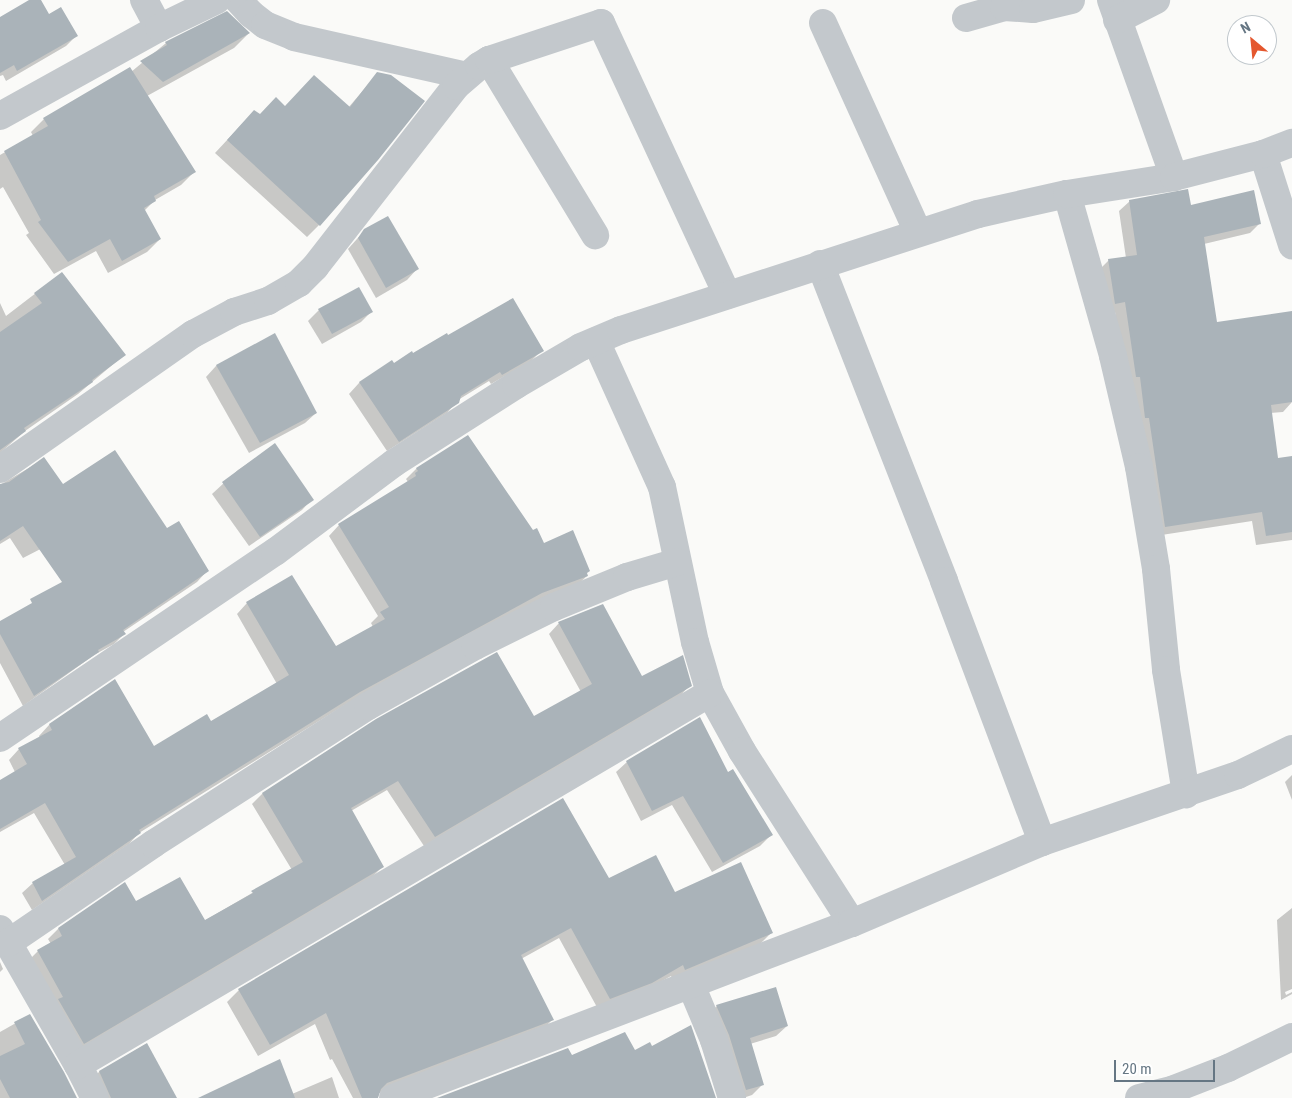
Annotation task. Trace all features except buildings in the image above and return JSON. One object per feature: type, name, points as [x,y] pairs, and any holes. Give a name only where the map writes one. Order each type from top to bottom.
[{"type":"street","points":[[144,0],[159,28]]},
{"type":"street","points":[[0,116],[159,28],[217,0]]},
{"type":"street","points":[[238,0],[265,25],[294,38],[467,76]]},
{"type":"street","points":[[966,18],[1004,7],[1033,9],[1071,0]]},
{"type":"street","points":[[1156,0],[1114,10],[1174,177]]},
{"type":"street","points":[[823,23],[918,232]]},
{"type":"street","points":[[0,469],[215,320],[275,298],[300,283],[315,267],[456,86],[467,76],[490,60],[601,24],[727,295]]},
{"type":"street","points":[[490,60],[595,234]]},
{"type":"street","points":[[0,738],[275,552],[394,463],[516,385],[581,347],[622,330],[978,214],[1067,194],[1174,177],[1263,154],[1292,142]]},
{"type":"street","points":[[1263,154],[1284,215],[1292,246]]},
{"type":"street","points":[[1067,194],[1113,356],[1139,467],[1156,569],[1166,670],[1186,794]]},
{"type":"street","points":[[820,264],[947,589],[1042,842]]},
{"type":"street","points":[[596,341],[662,487],[695,642],[710,693],[742,751],[852,923]]},
{"type":"street","points":[[95,1098],[4,936],[153,844],[368,706],[475,646],[554,607],[627,577],[677,562]]},
{"type":"street","points":[[78,1065],[710,693]]},
{"type":"street","points":[[393,1098],[852,923],[1042,842],[1238,775],[1292,749]]},
{"type":"street","points":[[691,985],[714,1040],[732,1098]]},
{"type":"street","points":[[1139,1098],[1174,1088],[1228,1068],[1292,1037]]}]
